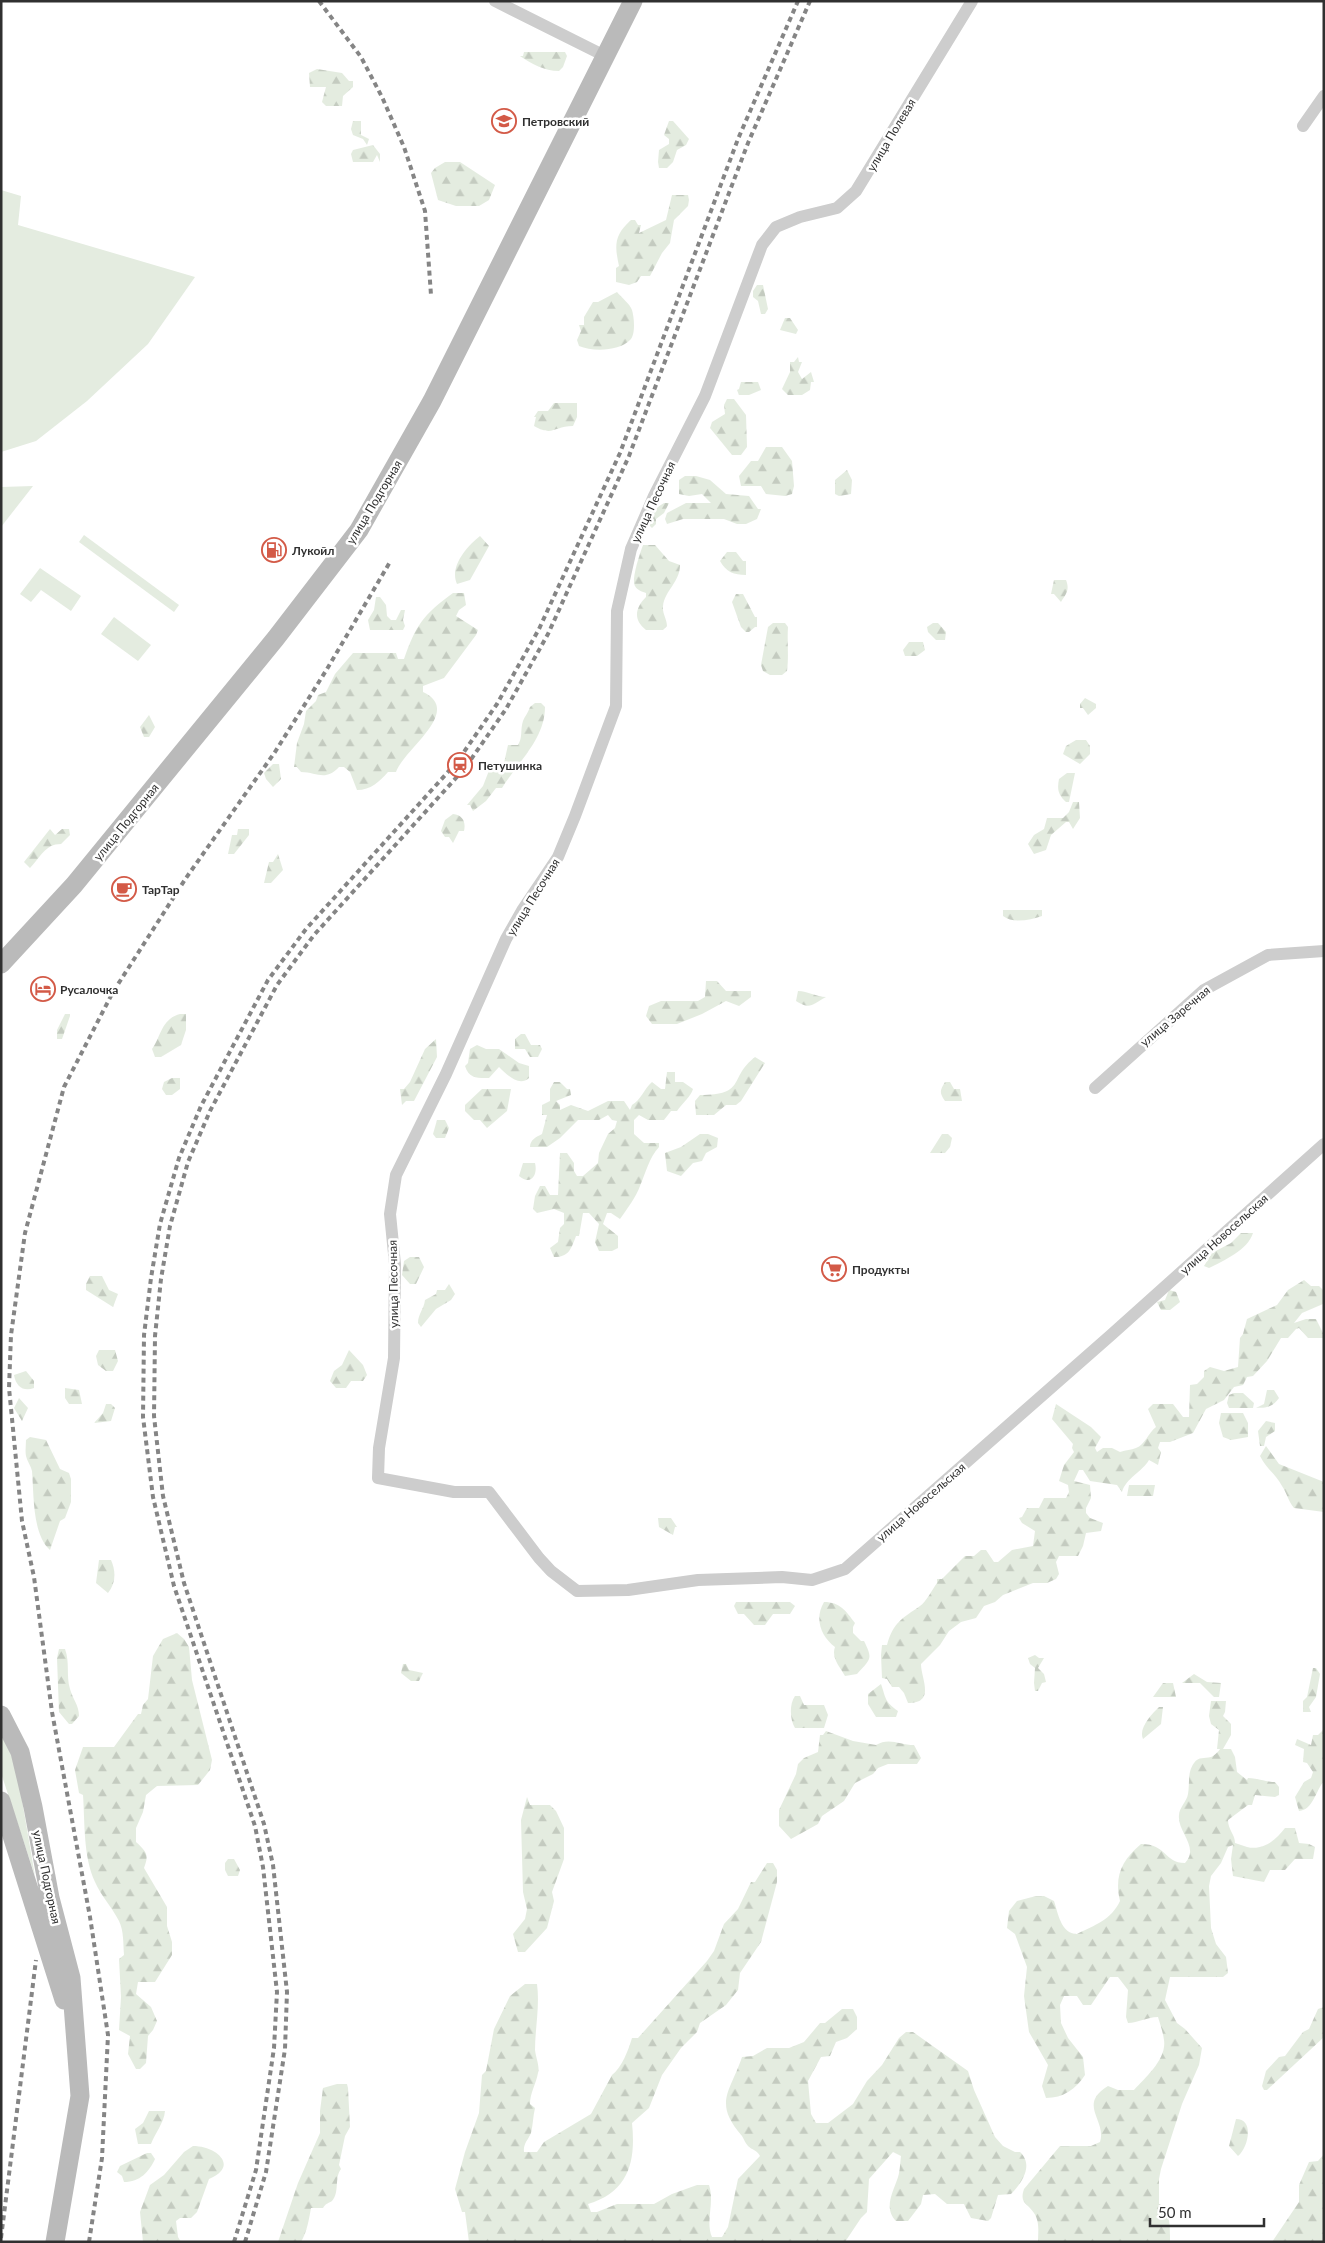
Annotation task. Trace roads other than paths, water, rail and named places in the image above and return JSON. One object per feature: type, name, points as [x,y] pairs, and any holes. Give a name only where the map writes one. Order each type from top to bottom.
[{"type":"main road","name":"улица Подгорная","points":[[1,964],[80,877],[276,638],[359,530],[432,401],[633,1]]},
{"type":"main road","name":"улица Подгорная","points":[[1,1715],[20,1752],[33,1807],[50,1898],[71,1978],[80,2096],[55,2242]]},
{"type":"main road","name":"улица Подгорная","points":[[1,1801],[77,2044]]},
{"type":"street","points":[[495,1],[605,56]]},
{"type":"street","name":"улица Полевая","points":[[776,228],[800,217],[837,208],[856,191],[972,1]]},
{"type":"street","points":[[1304,126],[1324,96]]},
{"type":"street","name":"улица Песочная","points":[[454,1492],[378,1478],[380,1448],[394,1358],[395,1264],[390,1214],[396,1174],[446,1074],[506,940],[523,909],[558,857],[616,706],[617,611],[631,549],[654,496],[705,396],[762,245],[776,228]]},
{"type":"street","name":"улица Заречная","points":[[1095,1088],[1204,990],[1268,955],[1324,951]]},
{"type":"street","name":"улица Новосельская","points":[[454,1492],[489,1492],[539,1558],[551,1571],[578,1591],[628,1590],[698,1580],[782,1577],[812,1580],[844,1569],[1119,1328],[1324,1144]]},
{"type":"railway","points":[[319,1],[361,57],[382,97],[404,147],[425,211],[431,295]]},
{"type":"railway","points":[[234,2242],[256,2170],[274,2048],[277,1992],[263,1867],[255,1826],[174,1586],[153,1497],[143,1417],[144,1335],[160,1224],[179,1158],[201,1106],[268,980],[306,929],[457,762],[497,704],[539,629],[620,453],[738,139],[798,1]]},
{"type":"railway","points":[[245,2242],[266,2172],[285,2049],[287,1992],[273,1865],[264,1824],[184,1583],[163,1496],[154,1416],[155,1336],[161,1279],[170,1226],[188,1162],[210,1111],[277,985],[314,935],[465,768],[506,709],[548,634],[629,456],[748,143],[810,1]]},
{"type":"railway","points":[[89,2242],[102,2158],[108,2035],[90,1917],[52,1712],[34,1577],[22,1521],[9,1388],[11,1335],[25,1233],[64,1087],[113,992],[186,878],[275,752],[327,669],[390,562]]},
{"type":"railway","points":[[1,2238],[36,1960]]},
{"type":"place","name":"Петровский","points":[[504,121]]},
{"type":"place","name":"Лукойл","points":[[274,550]]},
{"type":"place","name":"Петушинка","points":[[460,765]]},
{"type":"place","name":"ТарТар","points":[[124,889]]},
{"type":"place","name":"Русалочка","points":[[43,989]]},
{"type":"place","name":"Продукты","points":[[834,1269]]}]
